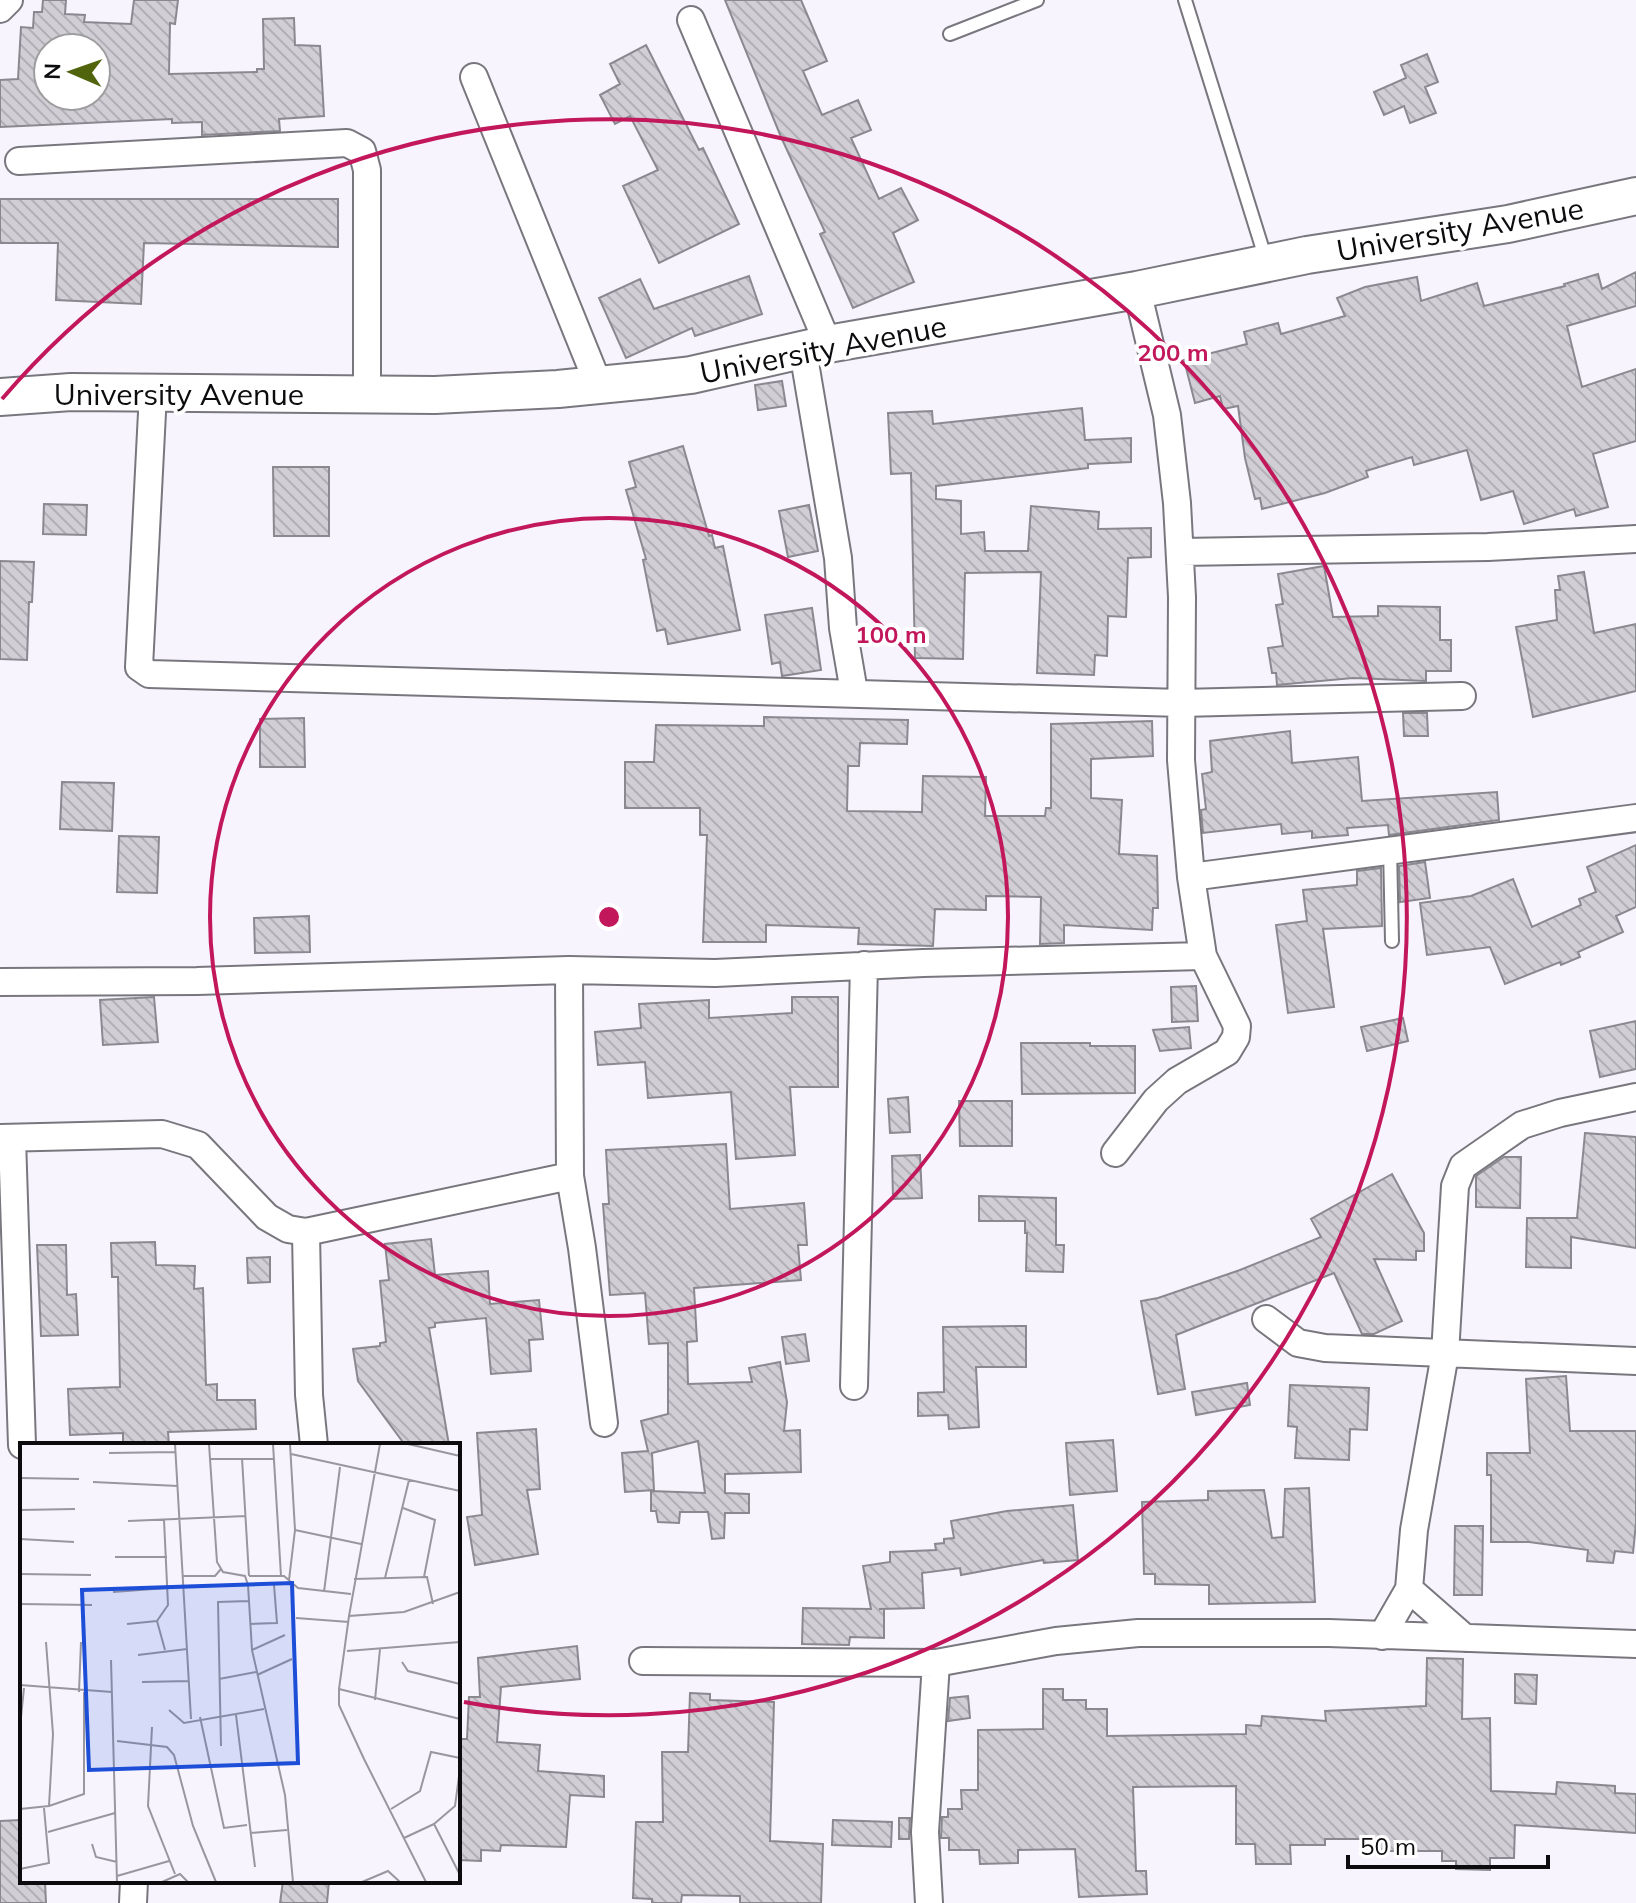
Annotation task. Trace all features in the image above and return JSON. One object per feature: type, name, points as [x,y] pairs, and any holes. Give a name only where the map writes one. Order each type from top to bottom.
[{"type":"street","points":[[0,9],[9,0]]},
{"type":"street","points":[[691,20],[815,348],[843,628],[854,692]]},
{"type":"street","points":[[474,77],[599,386]]},
{"type":"street","points":[[19,161],[347,143],[362,151],[367,170],[367,393]]},
{"type":"street","name":"University Avenue","points":[[0,397],[71,392],[435,395],[599,386],[691,375],[815,348],[1266,264],[1508,224],[1636,196]]},
{"type":"street","points":[[1115,1153],[1156,1100],[1177,1081],[1227,1052],[1236,1037],[1237,1026],[1203,956],[1191,877],[1181,760],[1181,552],[1167,415],[1137,290]]},
{"type":"street","points":[[153,393],[139,667],[149,674],[1181,703],[1462,696]]},
{"type":"street","points":[[1181,552],[1488,547],[1636,539]]},
{"type":"street","points":[[1191,877],[1390,848],[1636,818]]},
{"type":"street","points":[[0,982],[197,981],[569,970],[715,973],[864,965],[1203,956]]},
{"type":"street","points":[[854,1386],[864,965]]},
{"type":"street","points":[[569,970],[570,1176],[604,1423]]},
{"type":"street","points":[[1382,1636],[1409,1589],[1414,1530],[1445,1354],[1455,1186],[1463,1166],[1522,1125],[1560,1113],[1636,1097]]},
{"type":"street","points":[[22,1443],[6,1138],[162,1134],[198,1145],[267,1217],[288,1229],[306,1232],[570,1176]]},
{"type":"street","points":[[306,1232],[309,1395],[314,1443]]},
{"type":"street","points":[[1266,1319],[1298,1343],[1325,1348],[1636,1361]]},
{"type":"street","points":[[1409,1589],[1465,1638]]},
{"type":"street","points":[[643,1661],[936,1663],[1056,1641],[1138,1633],[1329,1633],[1636,1644]]},
{"type":"street","points":[[929,1903],[925,1832],[936,1663]]},
{"type":"street","points":[[133,1903],[134,1883]]},
{"type":"lane","points":[[950,34],[1037,0]]},
{"type":"lane","points":[[1185,0],[1266,264]]},
{"type":"lane","points":[[1390,848],[1392,941]]},
{"type":"building","points":[[43,0],[66,0],[65,14],[85,15],[84,22],[131,24],[134,0],[178,0],[175,24],[170,23],[169,74],[257,72],[257,69],[264,69],[263,19],[294,18],[295,45],[320,46],[324,116],[279,119],[280,131],[202,135],[202,122],[172,123],[172,119],[0,127],[0,80],[18,79],[21,27],[33,28],[34,12],[42,12]]},
{"type":"building","points":[[725,0],[801,0],[827,61],[803,71],[822,115],[858,100],[871,130],[851,138],[879,199],[901,188],[918,220],[893,233],[914,282],[853,308],[820,234],[825,232],[781,137]]},
{"type":"building","points":[[646,45],[699,150],[703,148],[739,224],[659,263],[623,186],[658,170],[630,116],[615,124],[600,95],[620,84],[610,64]]},
{"type":"building","points":[[1427,54],[1438,82],[1425,87],[1436,113],[1410,123],[1404,106],[1384,115],[1374,92],[1406,78],[1401,65]]},
{"type":"building","points":[[0,199],[338,199],[338,247],[144,243],[141,304],[56,300],[58,243],[0,243]]},
{"type":"building","points":[[1636,272],[1636,306],[1567,326],[1582,387],[1636,369],[1636,441],[1593,454],[1608,507],[1576,516],[1574,509],[1524,524],[1513,491],[1481,500],[1467,450],[1414,465],[1412,457],[1366,471],[1368,477],[1325,493],[1262,509],[1260,498],[1255,499],[1245,458],[1238,406],[1223,409],[1220,396],[1195,403],[1184,360],[1247,344],[1244,332],[1278,323],[1281,334],[1345,316],[1337,298],[1365,287],[1417,277],[1421,301],[1477,283],[1484,306],[1565,286],[1598,274],[1602,289]]},
{"type":"building","points":[[749,276],[762,314],[695,336],[692,328],[626,358],[599,298],[640,279],[654,309]]},
{"type":"building","points":[[782,381],[786,406],[758,410],[755,385]]},
{"type":"building","points":[[1082,408],[1085,440],[1131,438],[1131,462],[1088,464],[1088,468],[936,486],[936,499],[961,501],[961,534],[984,532],[985,551],[1028,551],[1031,506],[1099,512],[1098,529],[1151,528],[1151,557],[1128,558],[1126,617],[1108,616],[1107,656],[1095,655],[1094,675],[1037,673],[1041,572],[965,573],[963,659],[915,658],[911,473],[891,474],[888,413],[932,411],[933,424]]},
{"type":"building","points":[[683,446],[709,536],[712,535],[715,548],[723,546],[740,630],[668,644],[665,629],[657,631],[643,560],[646,559],[626,490],[636,487],[629,462]]},
{"type":"building","points":[[273,467],[329,467],[329,536],[274,536]]},
{"type":"building","points":[[44,504],[87,505],[86,535],[43,534]]},
{"type":"building","points":[[809,505],[818,551],[788,557],[779,511]]},
{"type":"building","points":[[0,561],[34,562],[27,660],[0,659]]},
{"type":"building","points":[[1324,566],[1333,617],[1378,616],[1378,606],[1440,607],[1440,640],[1451,640],[1451,671],[1426,671],[1426,681],[1353,678],[1277,685],[1268,648],[1283,646],[1276,605],[1283,604],[1278,574]]},
{"type":"building","points":[[1584,572],[1594,633],[1636,624],[1636,691],[1533,717],[1516,627],[1557,620],[1555,590],[1560,590],[1558,576]]},
{"type":"building","points":[[812,608],[821,670],[782,676],[780,662],[772,664],[765,615]]},
{"type":"building","points":[[1403,713],[1427,713],[1428,736],[1404,736]]},
{"type":"building","points":[[764,717],[908,720],[907,744],[860,743],[859,766],[848,766],[847,811],[922,812],[923,776],[986,777],[985,816],[1045,816],[1046,808],[1051,808],[1051,724],[1152,721],[1153,756],[1091,759],[1091,798],[1122,800],[1119,854],[1157,856],[1158,908],[1153,908],[1152,930],[1064,925],[1064,943],[1040,944],[1041,897],[986,896],[986,910],[935,909],[933,946],[858,944],[859,928],[766,925],[766,942],[703,942],[707,835],[700,835],[700,808],[625,808],[625,762],[654,762],[656,725],[764,726]]},
{"type":"building","points":[[304,718],[305,767],[260,767],[260,719]]},
{"type":"building","points":[[1290,731],[1292,763],[1358,757],[1362,801],[1497,792],[1499,820],[1389,835],[1388,825],[1347,828],[1348,835],[1312,838],[1312,831],[1282,834],[1281,824],[1203,833],[1201,810],[1206,809],[1202,774],[1212,772],[1210,741]]},
{"type":"building","points":[[62,782],[114,783],[112,831],[60,829]]},
{"type":"building","points":[[119,836],[159,837],[157,893],[117,892]]},
{"type":"building","points":[[1636,845],[1636,907],[1616,916],[1623,932],[1578,952],[1580,957],[1505,984],[1490,947],[1427,955],[1420,903],[1471,896],[1513,879],[1532,927],[1581,905],[1579,899],[1596,892],[1587,867]]},
{"type":"building","points":[[1425,862],[1430,898],[1400,902],[1399,866]]},
{"type":"building","points":[[1381,868],[1382,926],[1323,929],[1334,1007],[1288,1013],[1276,925],[1307,921],[1303,890],[1357,885],[1357,871]]},
{"type":"building","points":[[309,916],[310,952],[255,953],[254,918]]},
{"type":"building","points":[[1196,986],[1198,1021],[1172,1022],[1171,987]]},
{"type":"building","points":[[154,997],[158,1042],[103,1045],[100,1000]]},
{"type":"building","points":[[792,997],[838,997],[838,1087],[790,1087],[795,1155],[736,1159],[731,1092],[648,1098],[645,1062],[598,1065],[595,1032],[641,1028],[639,1004],[709,1000],[709,1018],[792,1013]]},
{"type":"building","points":[[1403,1018],[1408,1041],[1367,1051],[1361,1027]]},
{"type":"building","points":[[1636,1021],[1636,1069],[1600,1077],[1590,1031]]},
{"type":"building","points":[[1189,1027],[1191,1048],[1160,1051],[1153,1030]]},
{"type":"building","points":[[1021,1043],[1135,1046],[1135,1093],[1022,1094]]},
{"type":"building","points":[[908,1097],[910,1132],[890,1133],[888,1099]]},
{"type":"building","points":[[959,1101],[1012,1101],[1012,1146],[960,1146]]},
{"type":"building","points":[[1585,1133],[1636,1137],[1636,1248],[1571,1237],[1571,1268],[1526,1267],[1527,1218],[1577,1218]]},
{"type":"building","points":[[726,1144],[730,1209],[804,1203],[807,1245],[798,1245],[801,1280],[694,1288],[697,1341],[687,1342],[688,1384],[752,1382],[749,1368],[780,1362],[787,1402],[784,1431],[800,1430],[801,1472],[725,1474],[725,1493],[749,1494],[749,1513],[725,1513],[724,1538],[712,1539],[708,1512],[680,1512],[679,1523],[658,1522],[656,1511],[651,1511],[651,1491],[705,1493],[698,1441],[652,1453],[654,1490],[625,1492],[622,1453],[648,1451],[641,1421],[668,1414],[668,1343],[649,1344],[645,1293],[610,1295],[603,1204],[609,1204],[606,1150]]},
{"type":"building","points":[[920,1155],[922,1198],[893,1199],[892,1156]]},
{"type":"building","points":[[1504,1157],[1521,1157],[1520,1208],[1476,1207],[1476,1176]]},
{"type":"building","points":[[1392,1174],[1424,1233],[1424,1251],[1416,1251],[1416,1260],[1374,1259],[1402,1321],[1374,1334],[1362,1334],[1334,1273],[1176,1335],[1185,1389],[1158,1394],[1141,1301],[1240,1270],[1321,1237],[1311,1219]]},
{"type":"building","points":[[979,1196],[1056,1198],[1056,1245],[1064,1245],[1063,1272],[1026,1271],[1025,1221],[979,1221]]},
{"type":"building","points":[[431,1239],[435,1275],[488,1271],[490,1304],[539,1300],[543,1339],[529,1340],[531,1371],[491,1374],[486,1318],[435,1323],[435,1327],[429,1328],[449,1443],[404,1443],[358,1381],[353,1349],[380,1346],[380,1343],[386,1342],[380,1281],[389,1280],[385,1244]]},
{"type":"building","points":[[155,1242],[156,1265],[195,1266],[194,1289],[203,1288],[206,1385],[217,1384],[217,1400],[255,1400],[256,1429],[168,1432],[169,1443],[123,1443],[123,1433],[70,1435],[68,1389],[120,1387],[118,1277],[112,1277],[111,1243]]},
{"type":"building","points":[[37,1245],[66,1245],[67,1295],[76,1294],[78,1335],[41,1336]]},
{"type":"building","points":[[270,1257],[270,1282],[248,1283],[247,1258]]},
{"type":"building","points":[[1026,1326],[1026,1367],[976,1367],[979,1427],[949,1429],[948,1415],[918,1416],[918,1393],[944,1392],[943,1327]]},
{"type":"building","points":[[805,1334],[809,1361],[786,1364],[782,1337]]},
{"type":"building","points":[[1566,1376],[1570,1431],[1636,1431],[1633,1553],[1615,1551],[1613,1563],[1587,1561],[1588,1550],[1529,1542],[1491,1542],[1491,1475],[1487,1475],[1487,1453],[1530,1453],[1526,1379]]},
{"type":"building","points":[[1247,1383],[1250,1405],[1196,1415],[1192,1392]]},
{"type":"building","points":[[1290,1385],[1369,1388],[1367,1430],[1350,1429],[1349,1460],[1295,1458],[1297,1427],[1288,1426]]},
{"type":"building","points":[[536,1429],[540,1489],[527,1490],[538,1554],[475,1565],[467,1517],[482,1515],[477,1433]]},
{"type":"building","points":[[1113,1440],[1117,1491],[1070,1495],[1066,1443]]},
{"type":"building","points":[[1309,1488],[1315,1602],[1209,1604],[1209,1585],[1155,1584],[1155,1574],[1144,1574],[1142,1502],[1208,1500],[1208,1491],[1264,1490],[1272,1538],[1283,1537],[1285,1489]]},
{"type":"building","points":[[1073,1505],[1078,1560],[1044,1563],[1043,1560],[961,1575],[960,1568],[922,1573],[924,1608],[879,1609],[884,1609],[884,1638],[850,1637],[849,1645],[802,1644],[803,1608],[871,1609],[863,1566],[890,1562],[890,1552],[936,1550],[935,1544],[954,1538],[951,1521],[1007,1511]]},
{"type":"building","points":[[1455,1526],[1483,1526],[1482,1595],[1454,1595]]},
{"type":"building","points":[[577,1646],[580,1679],[501,1687],[497,1742],[540,1745],[538,1771],[604,1776],[604,1797],[570,1795],[566,1847],[501,1845],[500,1851],[481,1850],[481,1861],[460,1860],[460,1739],[467,1739],[469,1697],[480,1697],[478,1658]]},
{"type":"building","points":[[1427,1658],[1463,1659],[1462,1719],[1490,1718],[1491,1791],[1556,1794],[1557,1782],[1615,1786],[1615,1793],[1636,1794],[1636,1833],[1515,1825],[1514,1858],[1490,1858],[1490,1870],[1456,1869],[1456,1861],[1442,1861],[1442,1851],[1374,1851],[1374,1839],[1325,1839],[1325,1845],[1290,1845],[1291,1864],[1256,1864],[1255,1844],[1236,1844],[1236,1786],[1133,1787],[1136,1871],[1146,1871],[1147,1894],[1079,1897],[1075,1849],[1018,1850],[1018,1863],[980,1864],[979,1850],[949,1850],[949,1838],[941,1838],[942,1817],[948,1817],[948,1809],[962,1809],[961,1790],[978,1790],[978,1730],[1043,1729],[1043,1689],[1063,1689],[1063,1700],[1086,1700],[1086,1709],[1107,1709],[1107,1736],[1246,1734],[1246,1725],[1261,1726],[1262,1716],[1326,1721],[1325,1711],[1426,1706]]},
{"type":"building","points":[[1515,1674],[1537,1675],[1536,1704],[1515,1703]]},
{"type":"building","points":[[690,1693],[710,1694],[710,1700],[774,1702],[770,1841],[823,1844],[821,1903],[740,1903],[740,1896],[682,1895],[681,1903],[652,1903],[652,1899],[633,1898],[636,1822],[663,1822],[662,1752],[688,1752]]},
{"type":"building","points":[[968,1696],[970,1718],[948,1721],[950,1698]]},
{"type":"building","points":[[899,1818],[910,1818],[909,1839],[899,1839]]},
{"type":"building","points":[[20,1820],[20,1883],[45,1883],[46,1903],[0,1903],[0,1821]]},
{"type":"building","points":[[833,1820],[892,1822],[891,1847],[832,1845]]},
{"type":"building","points":[[283,1883],[329,1883],[327,1903],[280,1903]]}]
